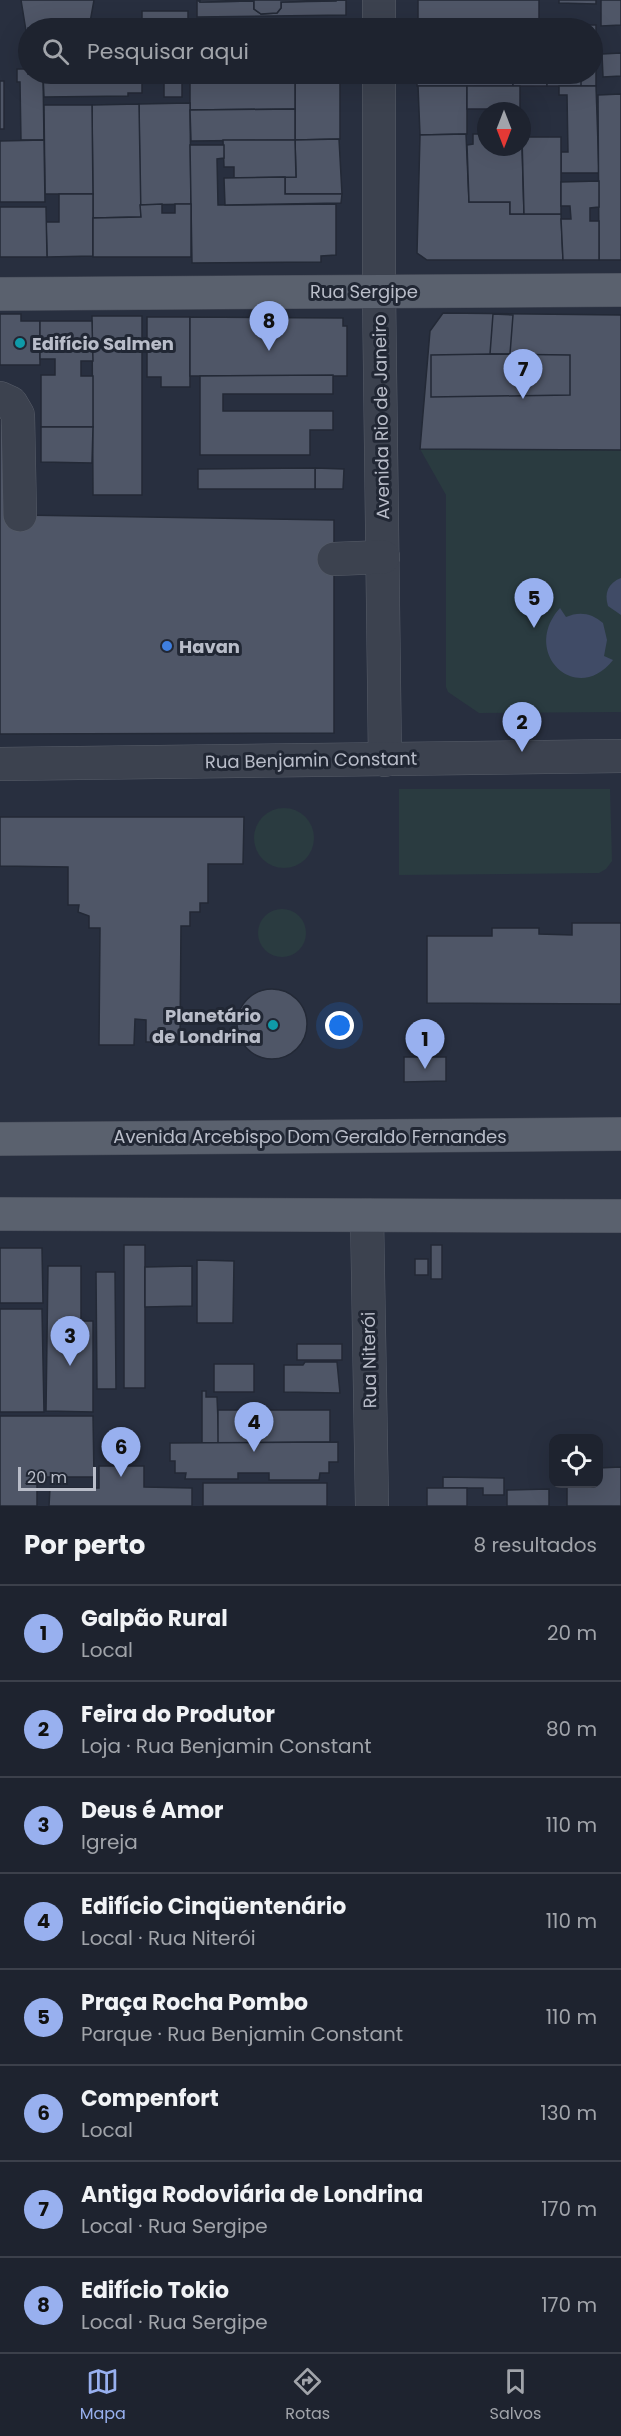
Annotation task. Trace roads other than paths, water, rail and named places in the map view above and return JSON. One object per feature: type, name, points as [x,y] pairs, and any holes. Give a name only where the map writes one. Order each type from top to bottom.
[{"type":"main road","name":"Rua Sergipe","points":[[0,294],[621,290]]},
{"type":"main road","name":"Avenida Arcebispo Dom Geraldo Fernandes","points":[[0,1139],[621,1134]]},
{"type":"main road","points":[[0,1214],[621,1216]]},
{"type":"street","points":[[379,0],[379,18]]},
{"type":"street","name":"Avenida Rio de Janeiro","points":[[379,84],[379,291],[386,760]]},
{"type":"street","points":[[0,398],[11,403],[18,415],[20,514]]},
{"type":"street","points":[[334,559],[383,557]]},
{"type":"street","name":"Rua Benjamin Constant","points":[[0,764],[621,756]]},
{"type":"street","name":"Rua Niterói","points":[[367,1215],[372,1506]]},
{"type":"water","points":[[621,578],[621,615],[608,606],[607,597],[610,586]]},
{"type":"water","points":[[560,608],[566,617],[585,614],[603,623],[607,640],[604,656],[613,660],[598,673],[583,678],[569,676],[558,668],[549,656],[546,641],[549,625]]},
{"type":"place","name":"Edifício Salmen","points":[[20,343]]},
{"type":"place","name":"Edifício Tokio","points":[[269,351]]},
{"type":"place","name":"Antiga Rodoviária de Londrina","points":[[523,399]]},
{"type":"place","name":"Praça Rocha Pombo","points":[[534,628]]},
{"type":"place","name":"Havan","points":[[167,646]]},
{"type":"place","name":"Feira do Produtor","points":[[522,752]]},
{"type":"place","name":"Planetário de Londrina","points":[[273,1025]]},
{"type":"place","name":"Galpão Rural","points":[[425,1069]]},
{"type":"place","name":"Deus é Amor","points":[[70,1366]]},
{"type":"place","name":"Edifício Cinqüentenário","points":[[254,1452]]},
{"type":"place","name":"Compenfort","points":[[121,1477]]}]
